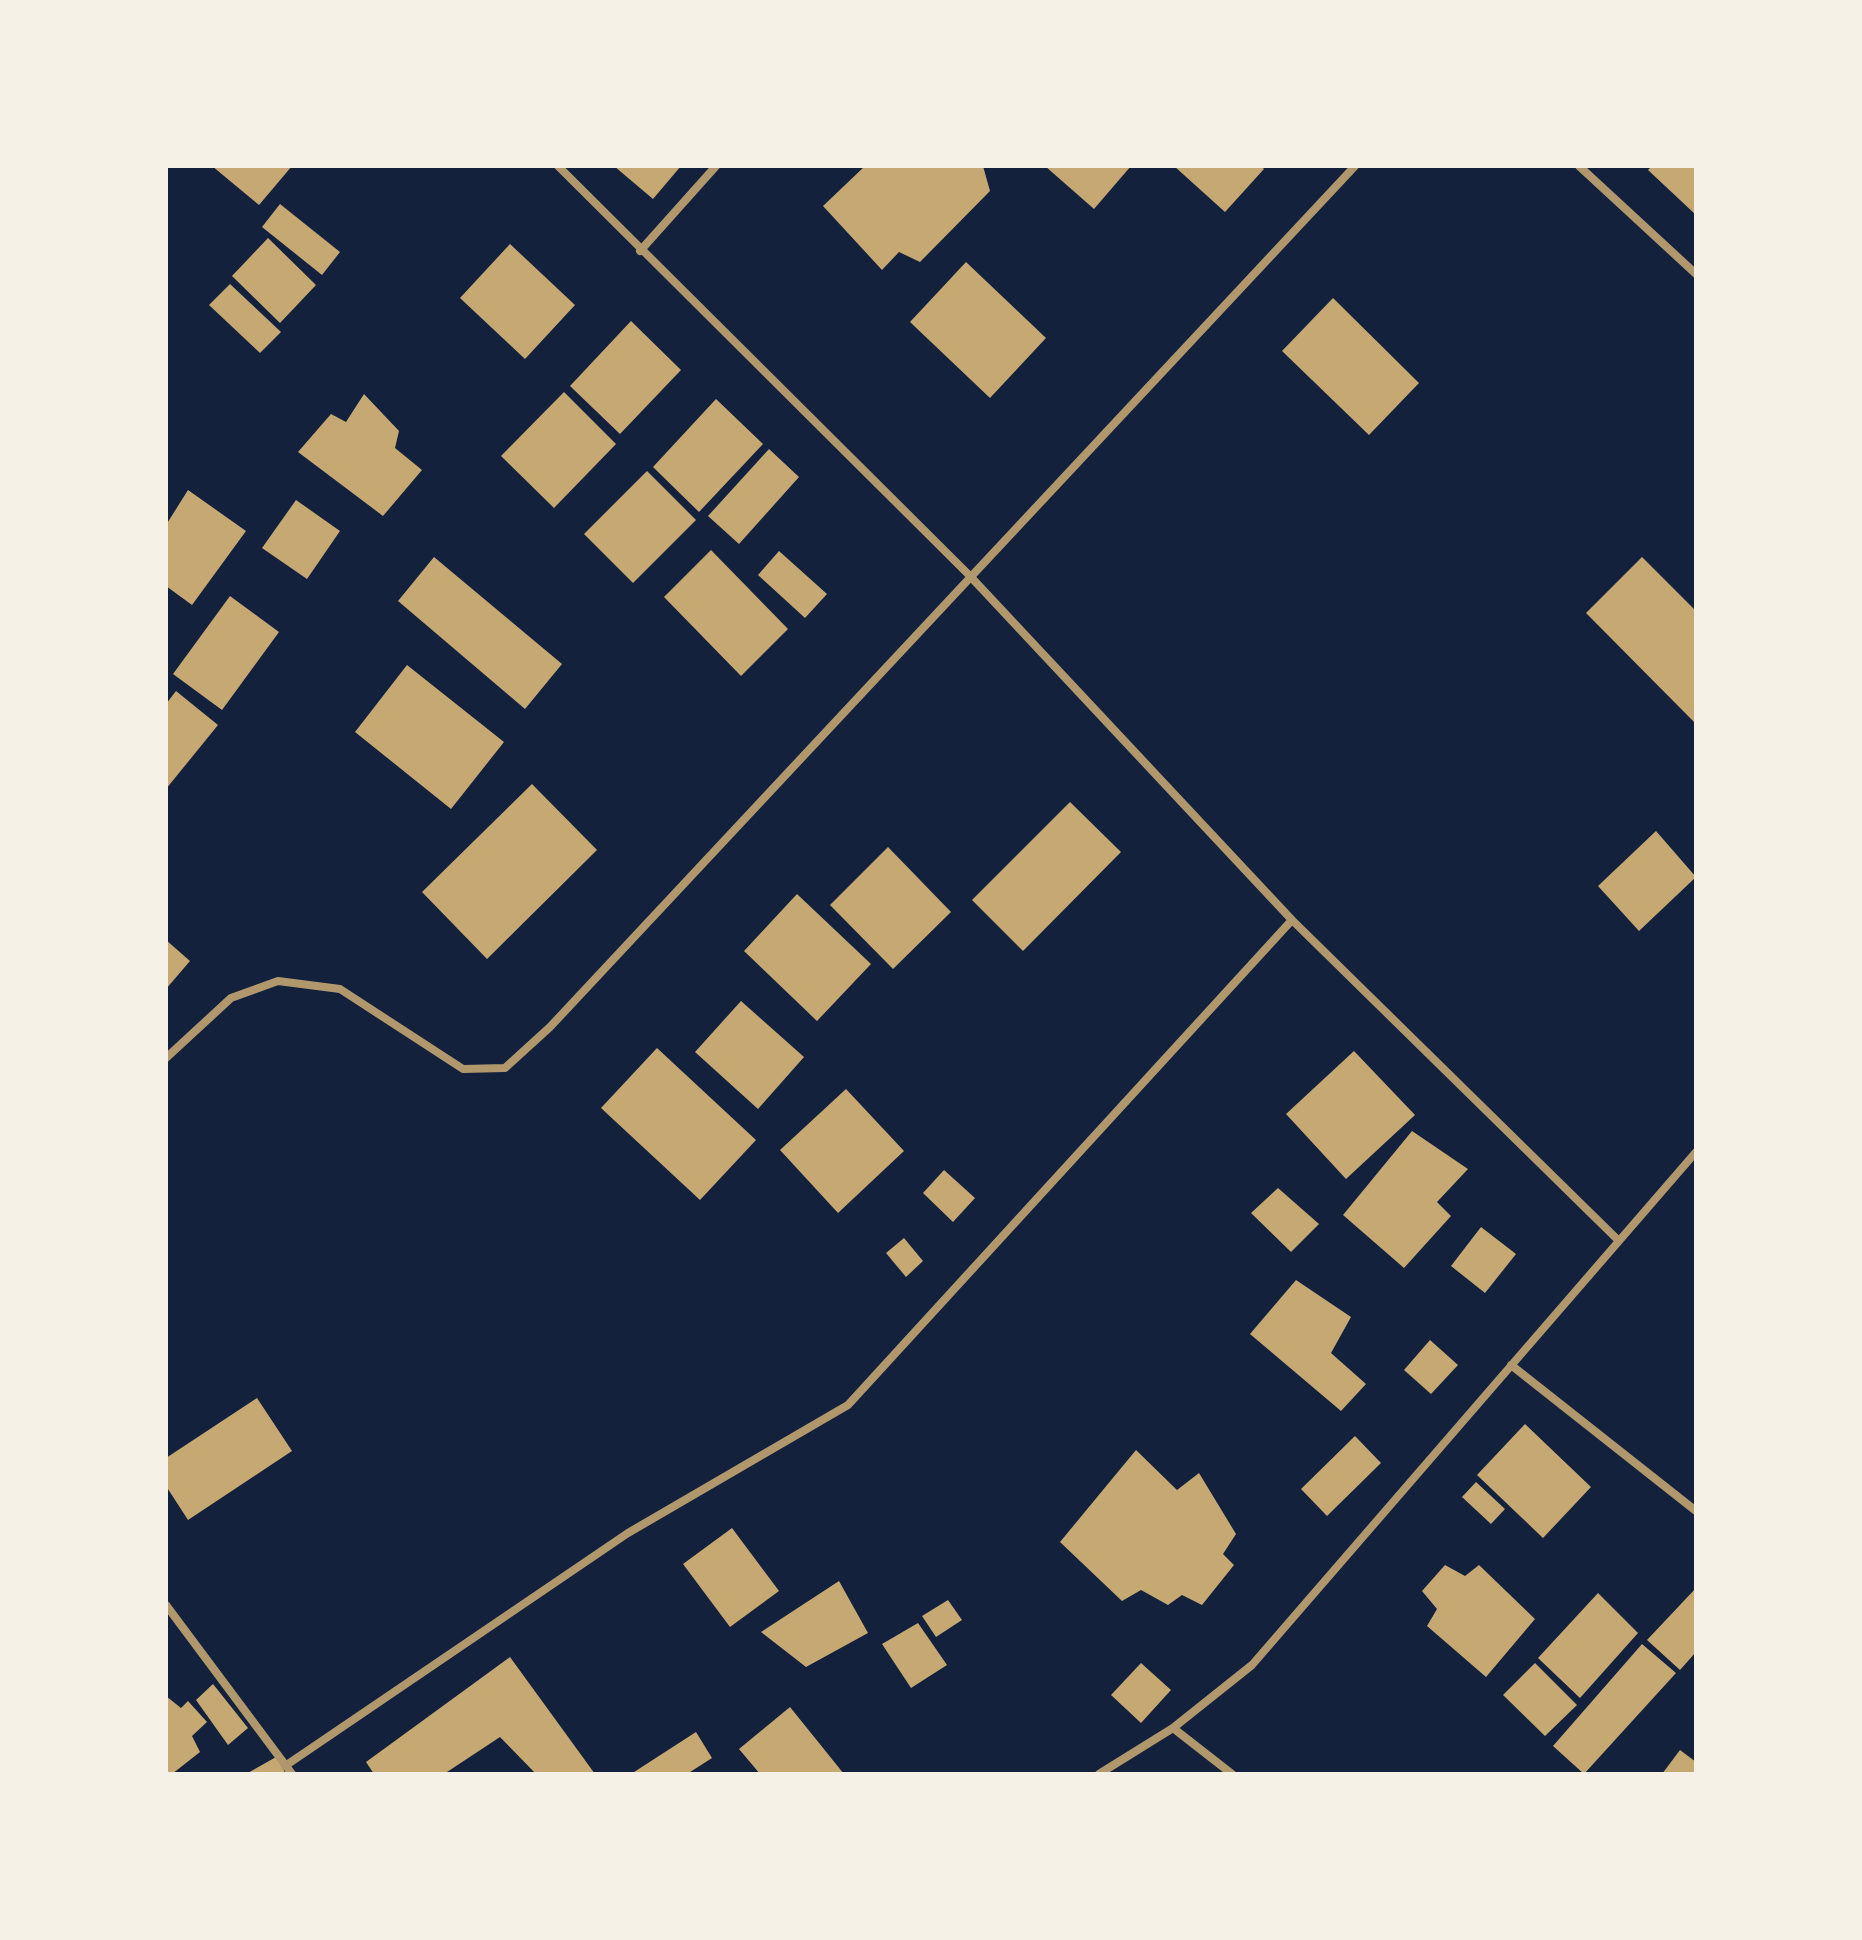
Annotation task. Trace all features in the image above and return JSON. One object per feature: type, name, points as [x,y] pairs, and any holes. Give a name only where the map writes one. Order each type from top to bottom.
[{"type":"street","points":[[558,166],[640,251],[969,575],[1292,920],[1619,1241]]},
{"type":"street","points":[[640,251],[716,166]]},
{"type":"street","points":[[166,1058],[231,998],[278,981],[340,989],[463,1069],[505,1068],[550,1027],[969,575],[1355,166]]},
{"type":"street","points":[[1579,166],[1696,274]]},
{"type":"street","points":[[285,1766],[628,1533],[848,1405],[1292,920]]},
{"type":"street","points":[[1099,1774],[1173,1728],[1252,1665],[1696,1152]]},
{"type":"street","points":[[1511,1365],[1696,1511]]},
{"type":"street","points":[[166,1605],[292,1774]]},
{"type":"street","points":[[1173,1728],[1232,1774]]},
{"type":"building","points":[[212,166],[292,166],[259,205]]},
{"type":"building","points":[[614,166],[681,166],[653,199]]},
{"type":"building","points":[[865,166],[983,166],[990,191],[920,262],[899,252],[882,270],[823,206]]},
{"type":"building","points":[[1045,166],[1131,166],[1094,209]]},
{"type":"building","points":[[1174,166],[1261,166],[1264,169],[1225,212]]},
{"type":"building","points":[[1652,166],[1696,166],[1696,215],[1648,170]]},
{"type":"building","points":[[280,204],[340,252],[322,275],[262,227]]},
{"type":"building","points":[[268,238],[316,285],[280,323],[232,276]]},
{"type":"building","points":[[510,244],[575,305],[525,359],[460,298]]},
{"type":"building","points":[[966,262],[1046,338],[990,398],[910,322]]},
{"type":"building","points":[[230,284],[281,332],[260,353],[209,305]]},
{"type":"building","points":[[1333,298],[1419,383],[1369,435],[1282,351]]},
{"type":"building","points":[[631,321],[681,370],[620,434],[570,386]]},
{"type":"building","points":[[564,392],[616,444],[554,508],[501,456]]},
{"type":"building","points":[[364,394],[399,431],[395,448],[422,470],[383,516],[298,452],[331,414],[346,422]]},
{"type":"building","points":[[716,399],[763,444],[699,512],[653,467]]},
{"type":"building","points":[[769,449],[799,477],[739,544],[708,516]]},
{"type":"building","points":[[647,471],[696,520],[633,583],[584,534]]},
{"type":"building","points":[[188,490],[246,531],[192,605],[166,586],[166,525]]},
{"type":"building","points":[[296,500],[340,531],[307,579],[262,548]]},
{"type":"building","points":[[711,550],[788,629],[741,676],[664,597]]},
{"type":"building","points":[[779,551],[827,594],[805,618],[758,575]]},
{"type":"building","points":[[434,557],[562,664],[525,709],[398,601]]},
{"type":"building","points":[[1642,557],[1696,611],[1696,724],[1586,613]]},
{"type":"building","points":[[230,596],[279,632],[222,710],[173,674]]},
{"type":"building","points":[[407,665],[504,742],[451,809],[355,732]]},
{"type":"building","points":[[176,691],[218,725],[166,789],[166,704]]},
{"type":"building","points":[[532,784],[597,850],[487,959],[422,892]]},
{"type":"building","points":[[1070,802],[1121,852],[1023,951],[972,900]]},
{"type":"building","points":[[1656,831],[1696,877],[1639,931],[1598,886]]},
{"type":"building","points":[[888,847],[951,912],[893,969],[830,905]]},
{"type":"building","points":[[797,894],[871,964],[817,1021],[744,951]]},
{"type":"building","points":[[166,940],[190,961],[166,989]]},
{"type":"building","points":[[741,1001],[804,1057],[758,1109],[695,1052]]},
{"type":"building","points":[[657,1048],[756,1140],[700,1200],[601,1108]]},
{"type":"building","points":[[1354,1051],[1415,1115],[1346,1179],[1286,1114]]},
{"type":"building","points":[[846,1089],[904,1151],[838,1213],[780,1150]]},
{"type":"building","points":[[1412,1131],[1468,1169],[1437,1202],[1451,1216],[1404,1268],[1343,1215]]},
{"type":"building","points":[[944,1170],[975,1198],[953,1222],[923,1193]]},
{"type":"building","points":[[1278,1188],[1319,1224],[1291,1252],[1251,1213]]},
{"type":"building","points":[[1481,1227],[1516,1254],[1485,1293],[1451,1266]]},
{"type":"building","points":[[904,1238],[923,1261],[906,1277],[886,1253]]},
{"type":"building","points":[[1296,1280],[1351,1317],[1331,1353],[1366,1384],[1341,1411],[1250,1334]]},
{"type":"building","points":[[1430,1340],[1458,1365],[1431,1394],[1404,1370]]},
{"type":"building","points":[[257,1398],[292,1451],[188,1520],[166,1486],[166,1458]]},
{"type":"building","points":[[1525,1424],[1591,1487],[1543,1538],[1477,1475]]},
{"type":"building","points":[[1355,1436],[1381,1463],[1327,1516],[1301,1489]]},
{"type":"building","points":[[1136,1450],[1177,1490],[1199,1473],[1236,1534],[1223,1554],[1234,1565],[1202,1605],[1182,1595],[1168,1605],[1141,1590],[1122,1601],[1060,1542]]},
{"type":"building","points":[[1476,1482],[1505,1509],[1491,1524],[1462,1497]]},
{"type":"building","points":[[732,1528],[779,1591],[730,1627],[683,1564]]},
{"type":"building","points":[[1445,1565],[1465,1576],[1479,1565],[1535,1619],[1486,1677],[1427,1626],[1437,1609],[1422,1591]]},
{"type":"building","points":[[839,1581],[868,1633],[806,1667],[761,1632]]},
{"type":"building","points":[[1696,1588],[1696,1652],[1680,1670],[1647,1640]]},
{"type":"building","points":[[1598,1593],[1638,1633],[1580,1698],[1538,1658]]},
{"type":"building","points":[[948,1600],[962,1620],[936,1637],[922,1616]]},
{"type":"building","points":[[918,1623],[947,1665],[911,1688],[882,1644]]},
{"type":"building","points":[[1642,1644],[1676,1673],[1584,1774],[1553,1746]]},
{"type":"building","points":[[510,1657],[595,1774],[536,1774],[500,1737],[444,1774],[374,1774],[366,1762]]},
{"type":"building","points":[[1141,1663],[1171,1690],[1141,1723],[1111,1695]]},
{"type":"building","points":[[1535,1663],[1577,1705],[1545,1736],[1503,1695]]},
{"type":"building","points":[[213,1684],[248,1728],[228,1745],[196,1700]]},
{"type":"building","points":[[166,1696],[181,1708],[188,1701],[207,1722],[192,1736],[200,1752],[172,1774],[166,1774]]},
{"type":"building","points":[[790,1707],[844,1774],[760,1774],[739,1749]]},
{"type":"building","points":[[696,1732],[712,1758],[687,1774],[631,1774]]},
{"type":"building","points":[[1680,1750],[1696,1762],[1696,1774],[1662,1774]]},
{"type":"building","points":[[276,1757],[286,1774],[246,1774]]}]
